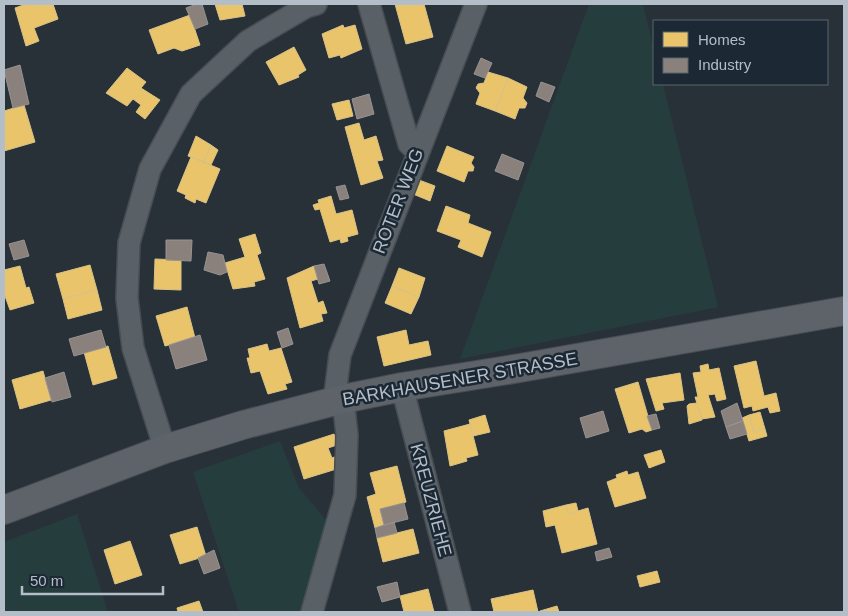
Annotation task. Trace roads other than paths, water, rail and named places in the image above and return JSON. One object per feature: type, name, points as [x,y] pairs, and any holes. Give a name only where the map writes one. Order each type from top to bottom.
[{"type":"main road","name":"BARKHAUSENER STRASSE","points":[[4,510],[165,449],[243,425],[338,401],[402,387],[844,311]]},
{"type":"street","points":[[165,449],[134,348],[127,298],[129,243],[150,170],[191,94],[248,41],[306,7],[316,4]]},
{"type":"street","points":[[369,4],[409,144],[417,151]]},
{"type":"street","name":"ROTER WEG","points":[[312,612],[345,495],[347,435],[338,401],[340,355],[417,151],[476,4]]},
{"type":"street","name":"KREUZRIEHE","points":[[402,387],[460,612]]}]
